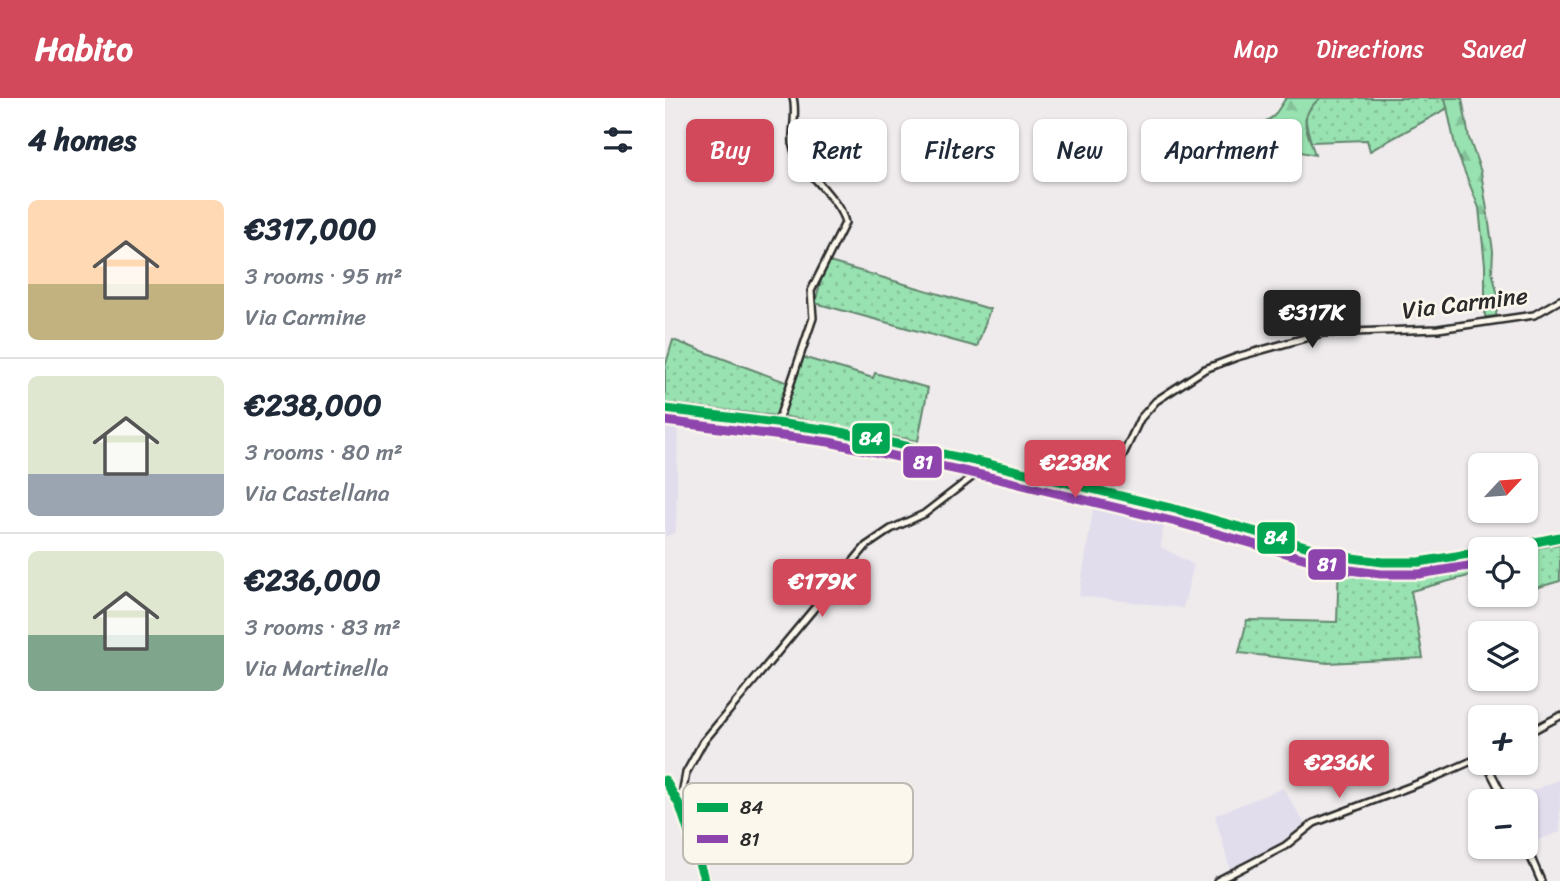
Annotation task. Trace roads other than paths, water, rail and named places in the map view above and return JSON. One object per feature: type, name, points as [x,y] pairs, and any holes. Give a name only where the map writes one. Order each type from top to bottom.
[{"type":"main road","points":[[665,409],[778,421],[989,464],[1179,510],[1344,557],[1383,562],[1419,562],[1468,554]]},
{"type":"main road","points":[[1538,541],[1560,537]]},
{"type":"main road","points":[[665,780],[683,815]]},
{"type":"main road","points":[[699,864],[705,881]]},
{"type":"street","points":[[778,421],[813,318],[811,291],[845,223],[840,211],[804,166],[793,146],[796,110],[793,98]]},
{"type":"street","name":"Via Carmine","points":[[1105,493],[1140,419],[1156,401],[1205,369],[1237,357],[1323,333],[1438,329],[1534,315],[1560,300]]},
{"type":"street","points":[[684,783],[686,772],[703,742],[866,546],[891,529],[924,514],[989,464]]},
{"type":"street","points":[[1538,728],[1560,716]]},
{"type":"street","points":[[1217,881],[1285,846],[1314,823],[1468,763]]},
{"type":"street","points":[[680,806],[683,789]]},
{"type":"street","points":[[1532,859],[1541,881]]}]
